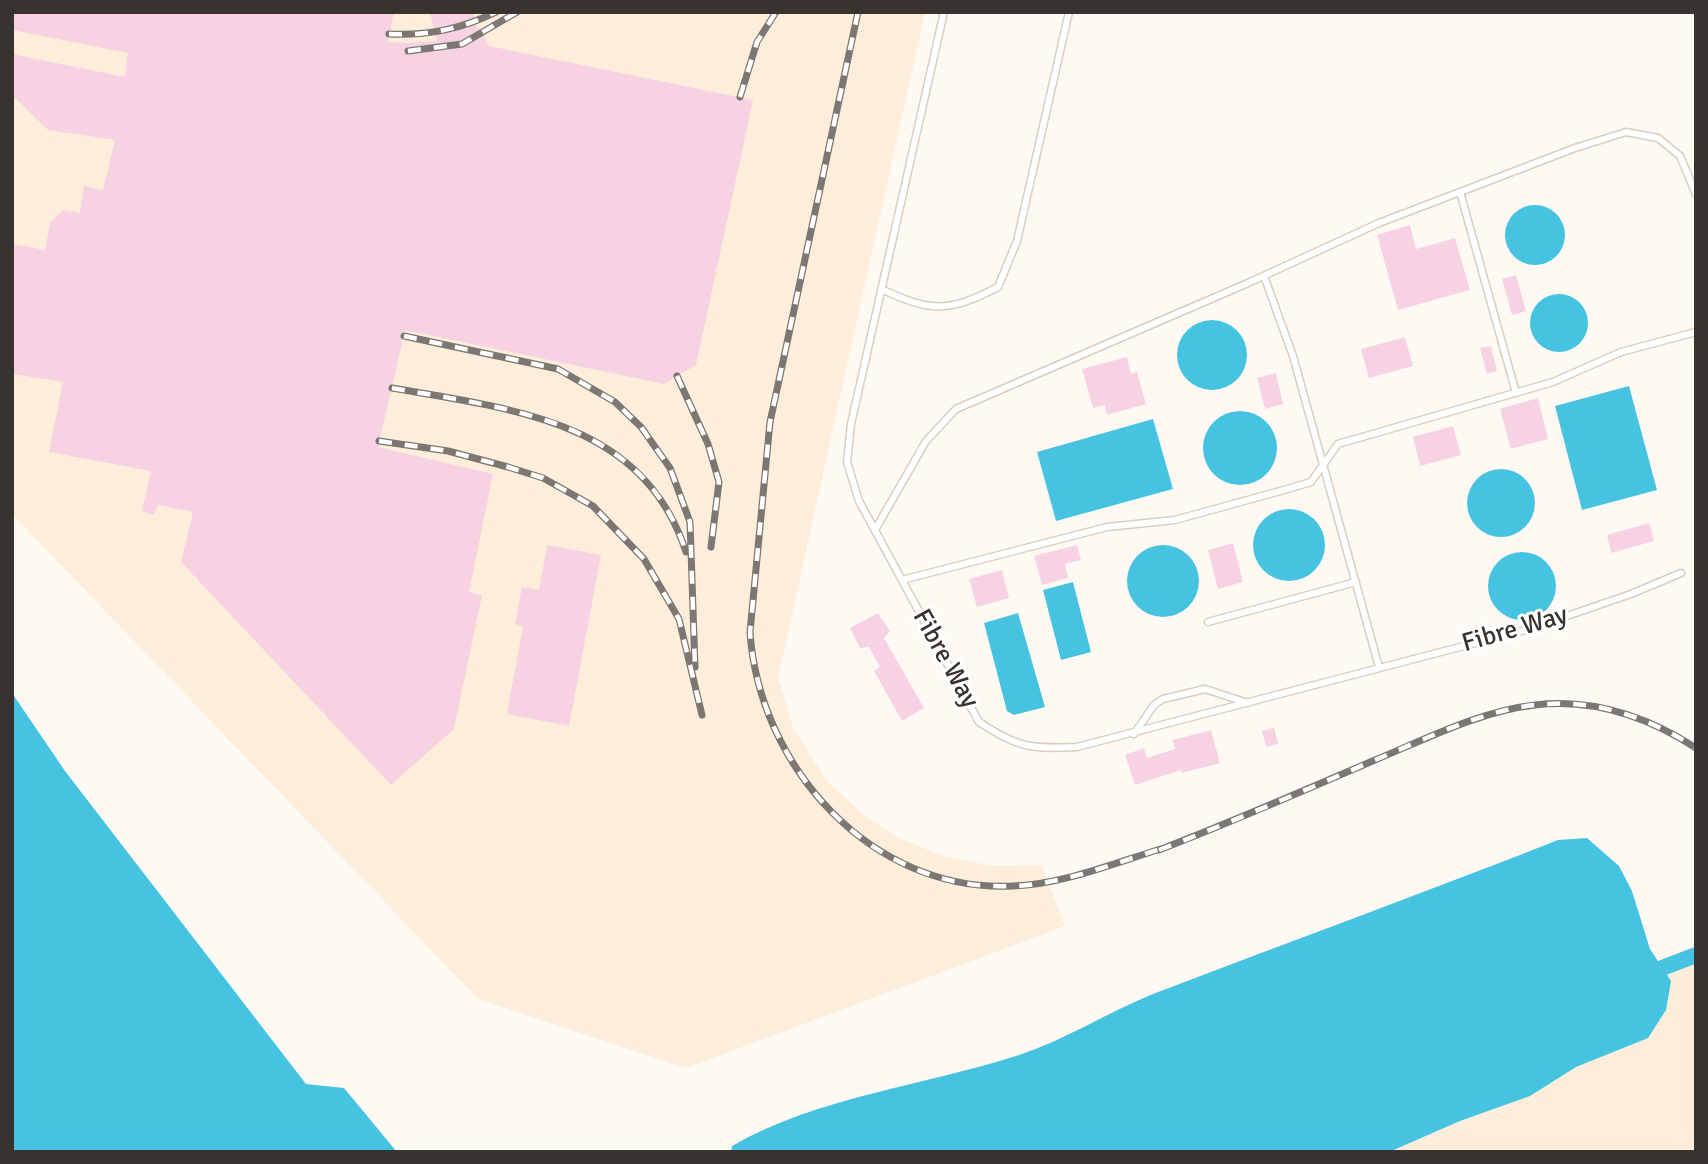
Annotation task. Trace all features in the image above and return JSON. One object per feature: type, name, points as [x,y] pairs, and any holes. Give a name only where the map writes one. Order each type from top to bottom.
[{"type":"lane","name":"Fibre Way","points":[[943,12],[851,424],[847,462],[859,501],[979,722],[1011,743],[1043,748],[1077,747],[1529,629],[1631,594],[1681,573]]},
{"type":"lane","points":[[881,289],[919,306],[966,304],[998,287],[1017,241],[1069,12]]},
{"type":"lane","points":[[875,530],[926,441],[956,409],[1380,223],[1575,148],[1626,132],[1658,138],[1680,156],[1696,194]]},
{"type":"lane","points":[[1460,192],[1516,393]]},
{"type":"lane","points":[[1264,276],[1281,317],[1324,463],[1379,667]]},
{"type":"lane","points":[[902,580],[1107,527],[1175,520],[1284,490],[1311,481],[1338,444],[1553,382],[1621,352],[1696,332]]},
{"type":"lane","points":[[1208,622],[1356,582]]},
{"type":"lane","points":[[1134,734],[1154,705],[1163,699],[1205,689],[1248,703]]},
{"type":"shaded area","points":[[12,12],[925,12],[778,678],[793,728],[827,781],[866,817],[901,839],[946,857],[994,866],[1042,865],[1065,926],[686,1068],[478,999],[12,514]]},
{"type":"shaded area","points":[[1696,962],[1696,1152],[1220,1152],[1662,968]]},
{"type":"water","points":[[1535,205],[1556,214],[1565,235],[1556,256],[1535,265],[1514,256],[1505,235],[1514,214]]},
{"type":"water","points":[[1553,294],[1565,294],[1580,302],[1588,317],[1588,329],[1580,344],[1565,352],[1553,352],[1538,344],[1530,329],[1530,317],[1538,302]]},
{"type":"water","points":[[1212,320],[1237,330],[1247,355],[1237,380],[1212,390],[1187,380],[1177,355],[1187,330]]},
{"type":"water","points":[[1629,386],[1657,490],[1582,510],[1555,406]]},
{"type":"water","points":[[1240,411],[1261,417],[1271,427],[1277,448],[1271,469],[1261,479],[1240,485],[1219,479],[1209,469],[1203,448],[1209,427],[1219,417]]},
{"type":"water","points":[[1153,419],[1173,489],[1056,521],[1037,452]]},
{"type":"water","points":[[1494,469],[1508,469],[1520,474],[1530,484],[1535,503],[1530,522],[1520,532],[1508,537],[1494,537],[1482,532],[1472,522],[1467,510],[1467,496],[1472,484],[1482,474]]},
{"type":"water","points":[[1289,509],[1309,515],[1319,525],[1325,545],[1319,565],[1309,575],[1289,581],[1269,575],[1259,565],[1253,545],[1259,525],[1269,515]]},
{"type":"water","points":[[1163,545],[1183,551],[1193,561],[1199,581],[1193,601],[1183,611],[1163,617],[1143,611],[1133,601],[1127,581],[1133,561],[1143,551]]},
{"type":"water","points":[[1515,552],[1529,552],[1541,557],[1551,567],[1556,586],[1551,605],[1541,615],[1529,620],[1515,620],[1503,615],[1493,605],[1488,593],[1488,579],[1493,567],[1503,557]]},
{"type":"water","points":[[1073,582],[1091,652],[1061,660],[1043,590]]},
{"type":"water","points":[[1018,613],[1045,707],[1014,715],[1007,711],[984,623]]},
{"type":"water","points":[[12,693],[65,771],[306,1084],[344,1088],[397,1152],[12,1152]]},
{"type":"water","points":[[1587,838],[1619,866],[1632,891],[1650,949],[1671,981],[1666,1010],[1648,1038],[1576,1067],[1530,1096],[1460,1121],[1389,1152],[731,1152],[732,1146],[800,1115],[872,1093],[1019,1055],[1053,1042],[1153,994],[1558,840]]},
{"type":"building","points":[[12,12],[394,12],[388,42],[408,43],[437,41],[430,12],[473,12],[477,29],[480,28],[489,46],[753,100],[696,365],[664,384],[405,330],[378,447],[493,474],[469,592],[482,595],[454,729],[391,785],[181,562],[193,512],[158,505],[154,515],[142,511],[151,471],[49,452],[63,382],[12,374],[12,244],[45,250],[50,223],[64,210],[80,213],[84,186],[103,190],[115,140],[48,130],[12,95],[12,54],[125,77],[128,53],[12,30]]},
{"type":"building","points":[[1410,225],[1416,249],[1455,238],[1470,290],[1398,310],[1377,235]]},
{"type":"building","points":[[1516,275],[1526,311],[1512,315],[1502,279]]},
{"type":"building","points":[[1405,337],[1413,366],[1369,378],[1361,349]]},
{"type":"building","points":[[1491,346],[1497,371],[1487,374],[1480,348]]},
{"type":"building","points":[[1127,357],[1131,374],[1137,372],[1146,404],[1107,415],[1105,405],[1093,408],[1082,369]]},
{"type":"building","points":[[1276,373],[1283,404],[1265,409],[1257,378]]},
{"type":"building","points":[[1538,398],[1548,439],[1511,449],[1500,409]]},
{"type":"building","points":[[1453,426],[1461,455],[1420,466],[1413,437]]},
{"type":"building","points":[[1649,523],[1654,541],[1611,553],[1607,535]]},
{"type":"building","points":[[1233,543],[1243,582],[1218,589],[1208,550]]},
{"type":"building","points":[[547,545],[601,555],[569,726],[507,714],[523,626],[515,624],[522,587],[539,590]]},
{"type":"building","points":[[1077,545],[1081,560],[1065,564],[1068,578],[1042,585],[1034,556]]},
{"type":"building","points":[[1002,570],[1009,598],[977,607],[969,579]]},
{"type":"building","points":[[878,613],[890,631],[884,638],[924,708],[902,721],[874,671],[880,667],[869,647],[860,648],[850,628]]},
{"type":"building","points":[[1274,728],[1278,744],[1266,747],[1262,731]]},
{"type":"building","points":[[1211,730],[1220,763],[1182,773],[1181,770],[1135,785],[1125,755],[1144,748],[1147,758],[1175,749],[1173,740]]},
{"type":"waterway","points":[[1662,968],[1696,955]]},
{"type":"railway","points":[[389,34],[444,30],[496,12]]},
{"type":"railway","points":[[408,51],[462,44],[517,12]]},
{"type":"railway","points":[[740,97],[757,42],[776,12]]},
{"type":"railway","points":[[858,12],[770,422],[750,632],[758,682],[775,729],[800,773],[832,812],[870,844],[913,868],[961,883],[1013,886],[1052,881],[1167,847]]},
{"type":"railway","points":[[404,336],[558,369],[615,402],[641,427],[670,468],[690,522],[695,667]]},
{"type":"railway","points":[[677,376],[708,444],[719,482],[711,547]]},
{"type":"railway","points":[[392,388],[525,414],[567,428],[605,447],[638,473],[666,508],[686,552]]},
{"type":"railway","points":[[379,441],[448,451],[508,467],[543,478],[593,506],[644,559],[679,619],[702,715]]},
{"type":"railway","points":[[1159,850],[1453,727],[1514,708],[1557,704],[1599,707],[1659,727],[1696,748]]}]
